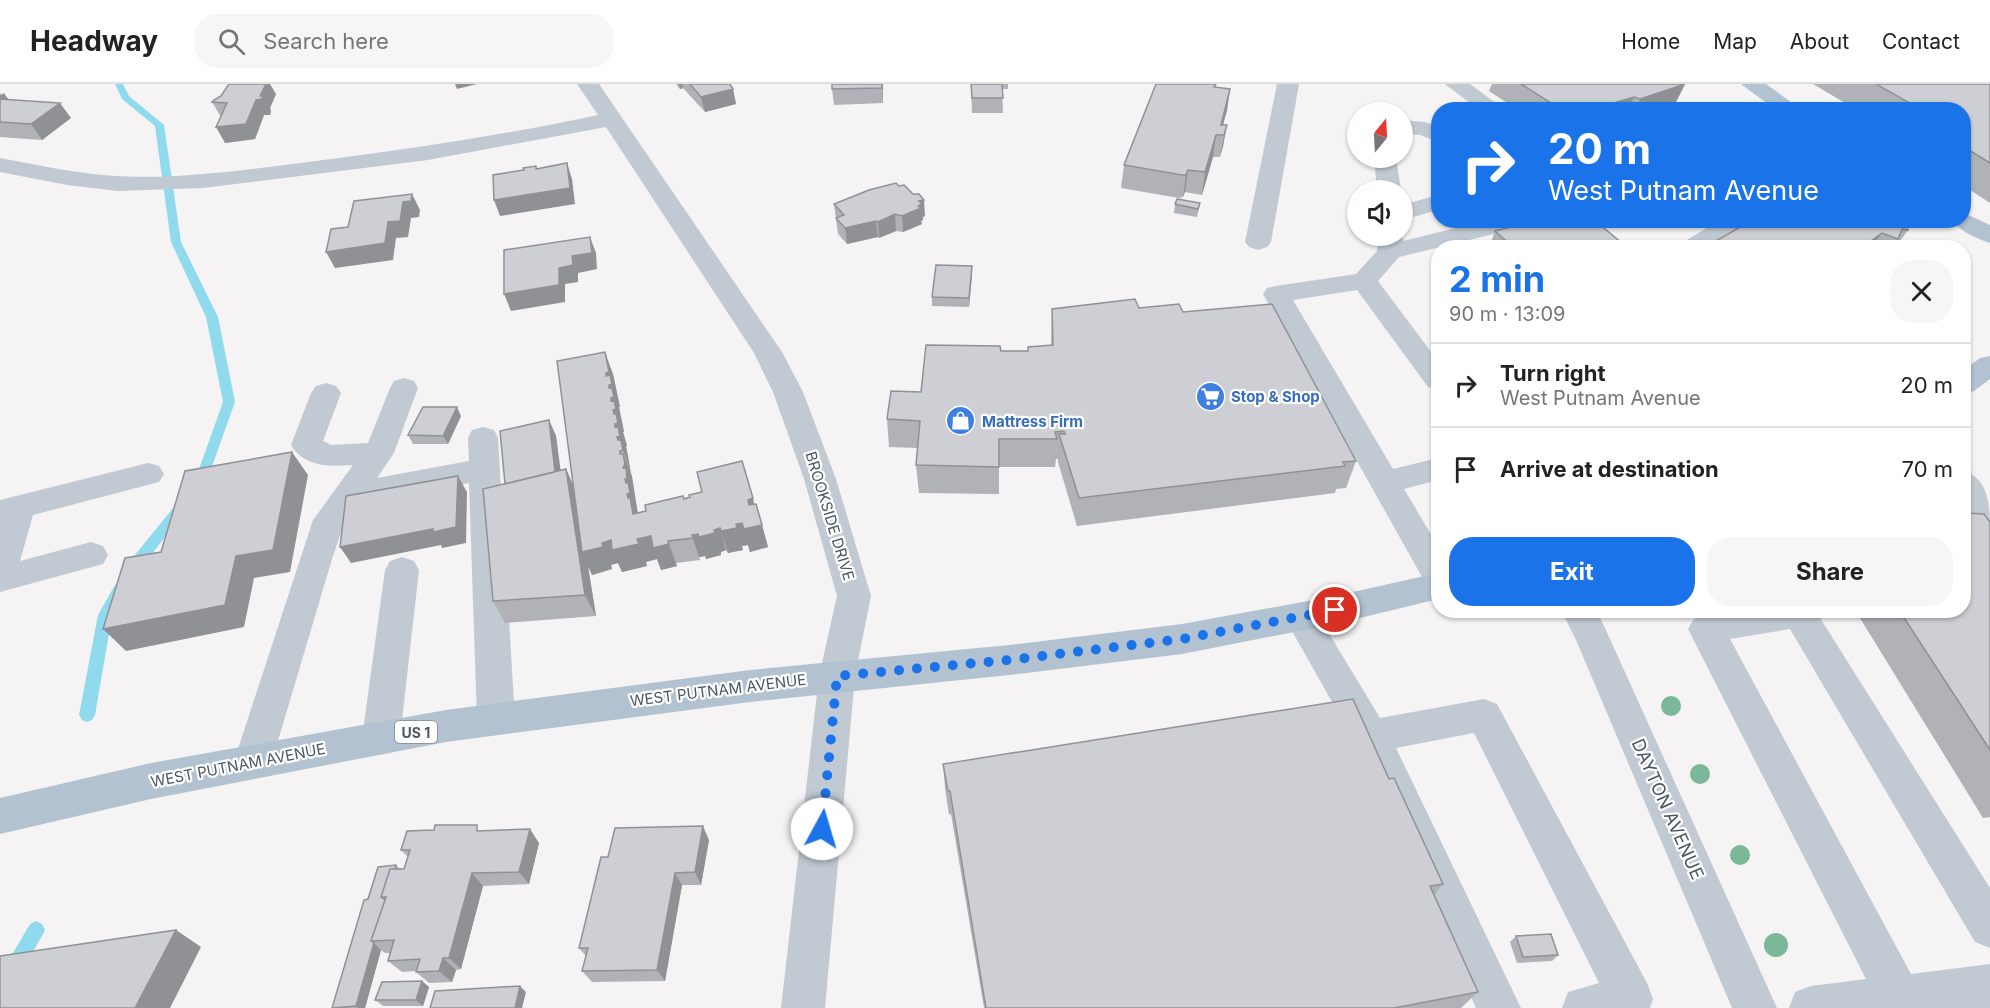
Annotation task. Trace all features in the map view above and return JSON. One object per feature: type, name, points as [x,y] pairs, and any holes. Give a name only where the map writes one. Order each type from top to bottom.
[{"type":"main road","points":[[1752,84],[1779,102]]},
{"type":"main road","points":[[1971,224],[1990,235]]},
{"type":"main road","points":[[1971,379],[1990,365]]},
{"type":"main road","name":"WEST PUTNAM AVENUE","points":[[0,816],[151,781],[253,761],[496,719],[837,676],[1009,660],[1160,642],[1301,617],[1431,588]]},
{"type":"street","name":"BROOKSIDE DRIVE","points":[[588,84],[762,342],[788,392],[820,479],[854,596],[837,676],[803,1008]]},
{"type":"street","points":[[1258,242],[1288,84]]},
{"type":"street","points":[[1456,84],[1482,102]]},
{"type":"street","points":[[0,165],[68,178],[142,183],[273,174],[494,144],[612,119]]},
{"type":"street","points":[[1413,128],[1431,132]]},
{"type":"street","points":[[1413,210],[1431,204]]},
{"type":"street","points":[[1461,240],[1497,228]]},
{"type":"street","points":[[1704,240],[1725,228]]},
{"type":"street","points":[[1389,246],[1364,281],[1276,294],[1431,563]]},
{"type":"street","points":[[1407,246],[1431,249]]},
{"type":"street","points":[[1364,281],[1431,371]]},
{"type":"street","points":[[253,761],[329,520],[379,453],[404,388]]},
{"type":"street","points":[[326,393],[306,445],[327,456],[379,453]]},
{"type":"street","points":[[348,495],[484,454],[496,719]]},
{"type":"street","points":[[1385,482],[1431,471]]},
{"type":"street","points":[[0,571],[9,509],[148,474]]},
{"type":"street","points":[[1971,480],[1990,480]]},
{"type":"street","points":[[1971,491],[1990,521]]},
{"type":"street","points":[[0,579],[91,555]]},
{"type":"street","points":[[381,738],[402,570]]},
{"type":"street","points":[[1301,617],[1371,736],[1499,1008]]},
{"type":"street","name":"DAYTON AVENUE","points":[[1582,618],[1755,1008]]},
{"type":"street","points":[[1774,618],[1706,629],[1899,997]]},
{"type":"street","points":[[1801,618],[1990,927]]},
{"type":"street","points":[[1371,736],[1484,714],[1632,999],[1584,1008]]},
{"type":"street","points":[[1811,1008],[1990,986]]},
{"type":"building","points":[[229,84],[266,84],[260,96],[263,96],[262,99],[256,100],[246,124],[216,127],[227,103],[212,102],[221,96]]},
{"type":"building","points":[[690,84],[730,84],[733,89],[701,97]]},
{"type":"building","points":[[832,84],[882,84],[882,88],[832,89]]},
{"type":"building","points":[[971,84],[1002,84],[1003,98],[972,98]]},
{"type":"building","points":[[1156,84],[1216,84],[1214,87],[1230,89],[1221,125],[1227,125],[1224,135],[1216,135],[1205,172],[1188,170],[1186,175],[1182,175],[1124,165]]},
{"type":"building","points":[[1521,84],[1685,84],[1640,99],[1634,97],[1617,102],[1549,102]]},
{"type":"building","points":[[1876,84],[1990,84],[1990,163],[1971,151],[1971,102],[1908,102]]},
{"type":"building","points":[[0,99],[60,103],[31,124],[0,122]]},
{"type":"building","points":[[567,163],[570,188],[494,200],[493,175],[524,170],[523,168],[536,166],[536,169]]},
{"type":"building","points":[[896,183],[899,186],[904,185],[913,194],[919,194],[924,200],[919,201],[922,204],[918,206],[921,208],[902,216],[895,214],[878,222],[845,228],[836,218],[844,215],[834,204],[869,190]]},
{"type":"building","points":[[412,194],[411,201],[403,202],[400,221],[388,222],[385,243],[326,252],[331,229],[348,227],[354,201]]},
{"type":"building","points":[[1177,199],[1200,203],[1198,209],[1175,204]]},
{"type":"building","points":[[1507,228],[1604,228],[1618,240],[1505,240],[1495,231]]},
{"type":"building","points":[[1738,228],[1907,228],[1908,230],[1902,229],[1898,239],[1882,233],[1872,240],[1718,240]]},
{"type":"building","points":[[590,237],[592,253],[572,256],[573,265],[559,268],[559,285],[504,294],[504,250]]},
{"type":"building","points":[[936,265],[972,266],[969,298],[932,297]]},
{"type":"building","points":[[1135,299],[1139,308],[1179,304],[1183,312],[1272,304],[1356,461],[1343,462],[1345,466],[1079,498],[1059,434],[1065,434],[1064,431],[1055,432],[1057,439],[999,439],[999,467],[916,465],[920,421],[887,419],[891,391],[921,392],[926,345],[1000,346],[1001,351],[1028,351],[1028,347],[1053,345],[1052,309]]},
{"type":"building","points":[[605,352],[609,372],[606,376],[610,375],[612,384],[609,385],[614,397],[611,401],[614,400],[616,409],[613,410],[618,423],[615,427],[618,426],[620,436],[617,437],[621,440],[623,450],[620,454],[623,454],[625,464],[623,468],[626,468],[627,479],[625,479],[626,483],[628,482],[630,493],[627,494],[628,498],[630,497],[633,514],[646,511],[645,505],[683,496],[684,499],[690,497],[689,495],[702,492],[697,472],[742,461],[753,498],[748,500],[749,505],[756,504],[762,525],[744,529],[742,523],[736,524],[737,528],[721,531],[720,528],[714,530],[715,533],[699,537],[698,534],[692,535],[693,538],[668,541],[669,544],[653,548],[651,536],[637,539],[639,544],[612,550],[611,540],[602,543],[603,547],[582,552],[557,361]]},
{"type":"building","points":[[423,407],[457,407],[443,436],[408,435]]},
{"type":"building","points":[[549,420],[555,472],[505,484],[500,431]]},
{"type":"building","points":[[292,452],[273,550],[236,556],[225,605],[103,629],[125,558],[161,552],[185,471]]},
{"type":"building","points":[[566,469],[585,595],[493,601],[483,489]]},
{"type":"building","points":[[458,476],[456,527],[433,532],[433,529],[340,547],[346,496]]},
{"type":"building","points":[[1971,513],[1984,514],[1990,522],[1990,750],[1904,618],[1971,618]]},
{"type":"building","points":[[1353,699],[1389,779],[1394,778],[1443,884],[1430,886],[1478,992],[1394,1008],[986,1008],[950,791],[948,791],[943,764]]},
{"type":"building","points":[[435,825],[477,825],[477,831],[530,829],[519,872],[472,873],[449,958],[443,958],[439,971],[416,972],[420,959],[388,961],[394,940],[371,941],[386,897],[381,897],[390,869],[404,869],[410,850],[401,850],[407,831],[434,830]]},
{"type":"building","points":[[703,826],[695,872],[675,873],[657,970],[582,971],[588,948],[579,948],[601,857],[608,857],[615,828]]},
{"type":"building","points":[[396,865],[395,869],[390,869],[381,897],[385,900],[371,941],[374,943],[356,1006],[332,1008],[364,900],[368,899],[378,867]]},
{"type":"building","points":[[176,930],[135,1008],[0,1008],[0,956]]},
{"type":"building","points":[[1551,934],[1558,955],[1523,957],[1516,936]]},
{"type":"building","points":[[422,981],[416,1000],[375,1000],[382,982]]},
{"type":"building","points":[[520,986],[515,1008],[430,1008],[435,991]]},
{"type":"waterway","points":[[119,84],[125,97],[159,125],[176,242],[212,317],[229,402],[200,483]]},
{"type":"waterway","points":[[131,570],[183,505]]},
{"type":"waterway","points":[[87,715],[105,615],[120,589]]},
{"type":"waterway","points":[[0,992],[36,930]]},
{"type":"place","name":"Stop & Shop","points":[[1210,396]]},
{"type":"place","name":"Mattress Firm","points":[[961,421]]},
{"type":"route","points":[[822,829],[837,676],[1009,660],[1182,639],[1335,610]]}]
